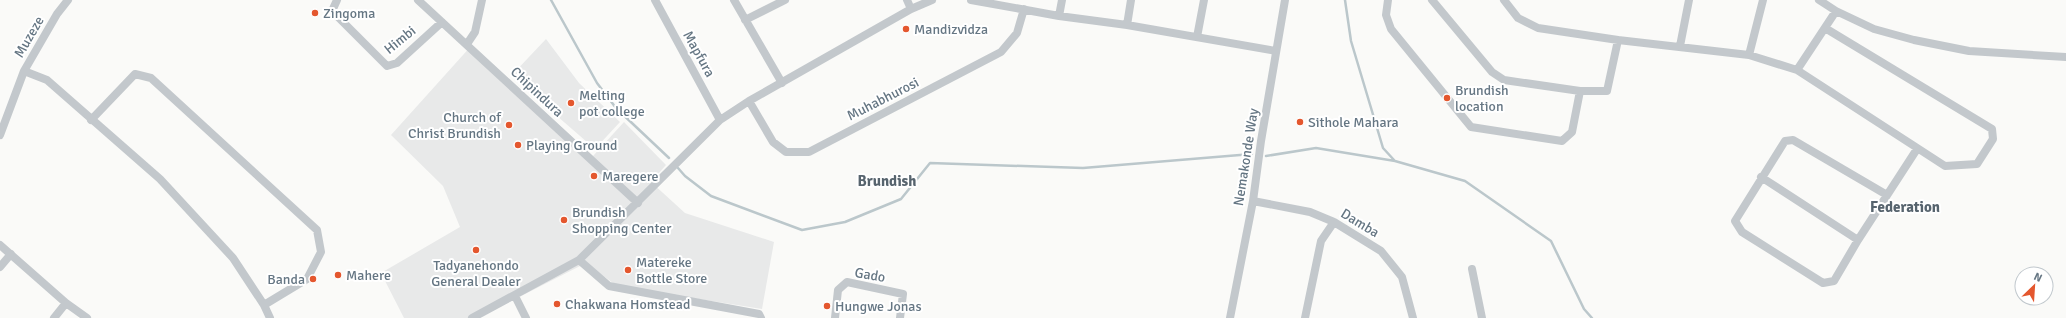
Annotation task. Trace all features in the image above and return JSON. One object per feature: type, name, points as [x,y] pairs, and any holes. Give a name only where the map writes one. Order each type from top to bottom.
[{"type":"street","name":"Muzeze","points":[[0,135],[24,71],[57,14],[68,0]]},
{"type":"street","name":"Himbi","points":[[337,0],[332,11],[387,66],[397,63],[442,22]]},
{"type":"street","name":"Chipindura","points":[[418,0],[638,204]]},
{"type":"street","points":[[467,44],[475,32],[482,0]]},
{"type":"street","name":"Mapfura","points":[[655,0],[720,120]]},
{"type":"street","points":[[734,0],[782,83]]},
{"type":"street","points":[[745,20],[786,0]]},
{"type":"street","points":[[907,0],[911,9]]},
{"type":"street","points":[[472,318],[579,260],[638,204],[656,182],[720,120],[749,101],[911,9],[932,0]]},
{"type":"street","points":[[971,0],[1059,16],[1127,25],[1276,51]]},
{"type":"street","points":[[1059,16],[1062,0]]},
{"type":"street","points":[[1127,25],[1131,0]]},
{"type":"street","points":[[1197,37],[1204,0]]},
{"type":"street","name":"Nemakonde Way","points":[[1230,318],[1253,201],[1285,0]]},
{"type":"street","points":[[1388,0],[1386,15],[1391,30],[1471,127],[1562,141],[1572,132],[1580,91]]},
{"type":"street","points":[[1432,0],[1492,72],[1504,80],[1580,91],[1607,92],[1618,40]]},
{"type":"street","points":[[1504,0],[1518,18],[1538,28],[1618,40],[1750,55],[1797,70],[1945,166],[1977,164],[1993,139],[1992,129],[1825,28]]},
{"type":"street","points":[[1680,46],[1689,0]]},
{"type":"street","points":[[1750,55],[1762,0]]},
{"type":"street","points":[[1819,0],[1836,11],[1874,29],[1969,51],[2066,57]]},
{"type":"street","name":"Muhabhurosi","points":[[749,101],[773,142],[786,152],[809,152],[1001,52],[1017,33],[1024,9]]},
{"type":"street","points":[[1797,70],[1836,11]]},
{"type":"street","points":[[24,71],[47,80],[91,120],[149,169],[228,252],[264,305],[270,318]]},
{"type":"street","points":[[91,120],[135,74],[151,78],[317,230],[322,252],[307,279],[264,305]]},
{"type":"street","points":[[1887,195],[1794,140],[1785,141],[1761,177],[1735,221],[1742,232],[1823,283],[1834,281],[1858,240],[1917,149]]},
{"type":"street","points":[[1761,177],[1858,240]]},
{"type":"street","name":"Damba","points":[[1253,201],[1310,212],[1334,222],[1381,251],[1402,277],[1413,318]]},
{"type":"street","points":[[1305,318],[1321,241],[1334,222]]},
{"type":"street","points":[[0,245],[66,303],[87,318]]},
{"type":"street","points":[[0,267],[11,254]]},
{"type":"street","points":[[579,260],[609,286],[759,314],[761,318]]},
{"type":"street","points":[[1472,269],[1482,318]]},
{"type":"street","name":"Gado","points":[[835,318],[838,290],[847,282],[903,294],[900,318]]},
{"type":"street","points":[[515,296],[526,318]]},
{"type":"street","points":[[54,318],[66,303]]},
{"type":"shaded area","name":"Melting pot college","points":[[546,39],[579,83],[620,122],[595,149],[511,76]]},
{"type":"shaded area","points":[[472,45],[593,156],[624,122],[666,165],[651,182],[685,213],[774,242],[762,309],[617,286],[586,263],[478,318],[404,318],[381,273],[460,227],[443,186],[391,135]]},
{"type":"waterway","points":[[551,0],[597,83],[616,108],[669,158]]},
{"type":"waterway","points":[[1345,0],[1351,41],[1383,148],[1394,160]]},
{"type":"waterway","points":[[1266,156],[1316,148],[1395,161],[1465,181],[1551,241],[1584,309],[1592,318]]},
{"type":"waterway","points":[[678,168],[685,176],[711,196],[802,230],[845,222],[901,199],[930,163],[1083,168],[1252,154]]},
{"type":"place","name":"Zingoma","points":[[315,13]]},
{"type":"place","name":"Mandizvidza","points":[[906,29]]},
{"type":"place","name":"Brundish location","points":[[1447,98]]},
{"type":"place","name":"Melting pot college","points":[[571,103]]},
{"type":"place","name":"Sithole Mahara","points":[[1300,122]]},
{"type":"place","name":"Church of Christ Brundish","points":[[509,125]]},
{"type":"place","name":"Playing Ground","points":[[518,145]]},
{"type":"place","name":"Maregere","points":[[594,176]]},
{"type":"place","name":"Brundish Shopping Center","points":[[564,220]]},
{"type":"place","name":"Tadyanehondo General Dealer","points":[[476,250]]},
{"type":"place","name":"Matereke Bottle Store","points":[[628,270]]},
{"type":"place","name":"Mahere","points":[[338,275]]},
{"type":"place","name":"Banda","points":[[313,279]]},
{"type":"place","name":"Chakwana Homstead","points":[[557,304]]},
{"type":"place","name":"Hungwe Jonas","points":[[827,306]]},
{"type":"district","name":"Brundish","points":[[887,181]]},
{"type":"district","name":"Federation","points":[[1905,207]]}]
